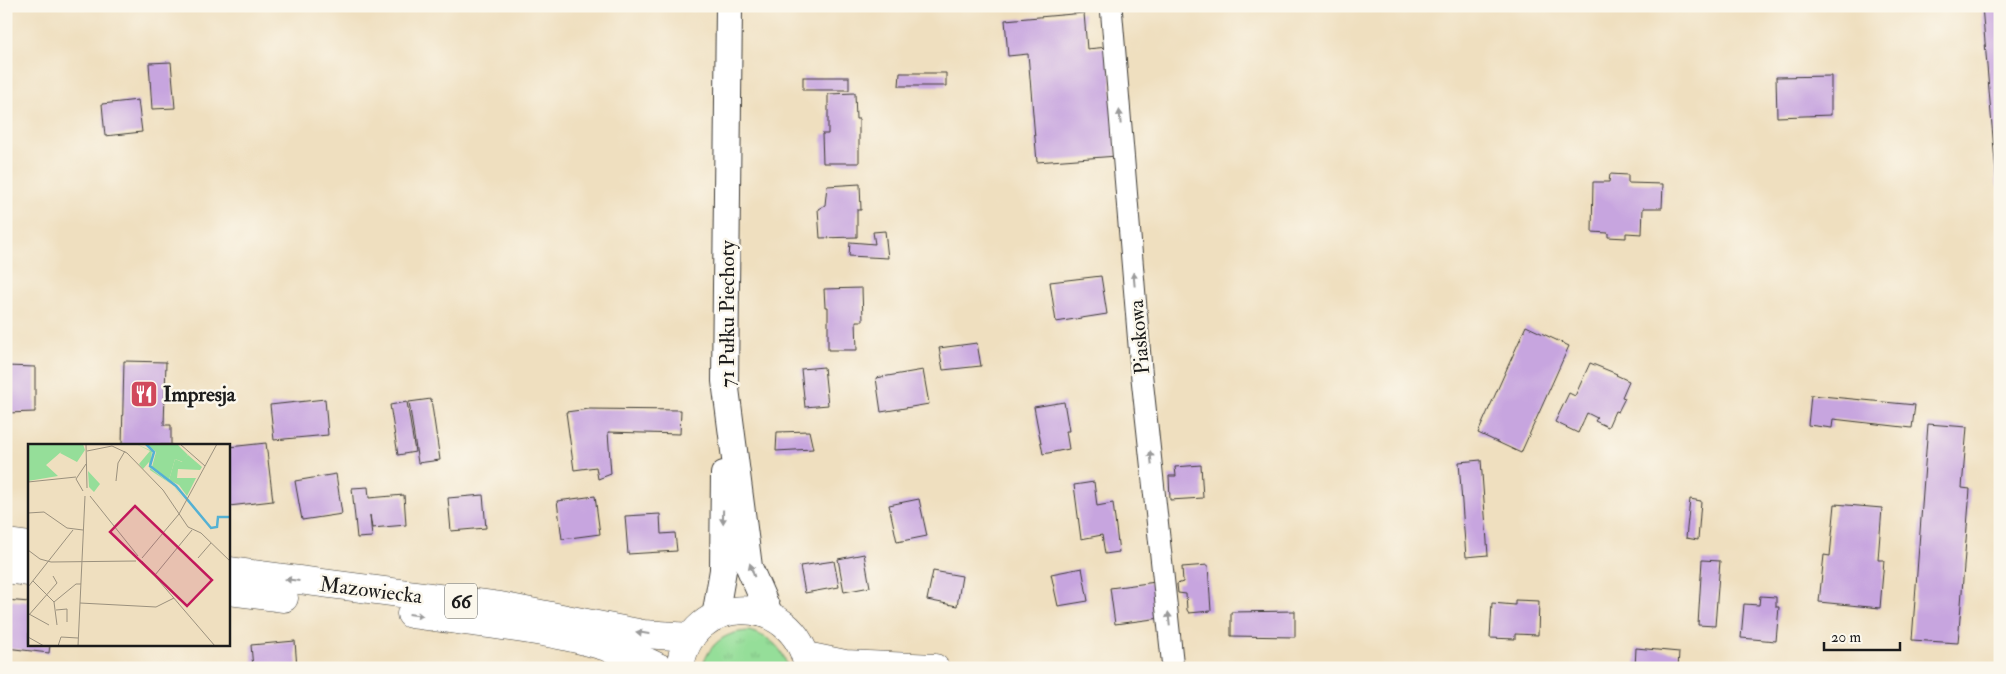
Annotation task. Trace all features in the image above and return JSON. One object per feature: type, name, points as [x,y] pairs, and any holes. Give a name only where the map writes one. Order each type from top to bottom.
[{"type":"main road","points":[[6,544],[28,546]]},
{"type":"main road","points":[[6,569],[28,572]]},
{"type":"main road","name":"Mazowiecka","points":[[230,571],[500,606],[643,634],[691,637]]},
{"type":"main road","name":"Mazowiecka","points":[[230,591],[546,633],[638,656],[660,668]]},
{"type":"main road","points":[[680,668],[684,650],[691,637],[702,626],[715,617],[728,612],[742,610],[770,615],[786,625],[798,639],[807,662],[935,668]]},
{"type":"street","name":"71 Pułku Piechoty","points":[[729,6],[726,381],[749,567],[770,615]]},
{"type":"street","name":"Piaskowa","points":[[1111,6],[1141,368],[1173,668]]},
{"type":"street","points":[[715,617],[722,570],[726,381]]},
{"type":"green space","points":[[749,631],[769,639],[779,648],[787,668],[702,668],[709,652],[719,641],[732,634]]},
{"type":"building","points":[[1982,6],[2000,6],[2000,185],[1997,186]]},
{"type":"building","points":[[1084,13],[1087,49],[1108,47],[1117,156],[1037,162],[1028,54],[1008,56],[1005,20]]},
{"type":"building","points":[[171,62],[175,108],[152,109],[149,63]]},
{"type":"building","points":[[900,73],[946,73],[946,86],[899,86]]},
{"type":"building","points":[[1831,76],[1831,115],[1777,117],[1776,77]]},
{"type":"building","points":[[803,77],[849,77],[849,90],[803,90]]},
{"type":"building","points":[[855,93],[856,119],[859,119],[859,163],[823,163],[822,134],[828,134],[828,94]]},
{"type":"building","points":[[138,100],[142,132],[105,136],[102,104]]},
{"type":"building","points":[[1610,174],[1628,175],[1628,183],[1663,184],[1662,208],[1643,208],[1642,234],[1626,233],[1626,238],[1608,237],[1608,233],[1592,232],[1593,182],[1609,182]]},
{"type":"building","points":[[860,184],[861,210],[857,210],[857,237],[820,238],[818,209],[825,205],[827,186]]},
{"type":"building","points":[[885,231],[888,258],[849,256],[850,242],[875,244],[873,232]]},
{"type":"building","points":[[1101,276],[1107,314],[1056,322],[1050,282]]},
{"type":"building","points":[[862,288],[863,321],[856,321],[857,350],[828,350],[828,307],[825,307],[824,289]]},
{"type":"building","points":[[1526,326],[1569,346],[1521,453],[1478,433]]},
{"type":"building","points":[[977,343],[981,366],[943,370],[939,348]]},
{"type":"building","name":"Impresja","points":[[124,361],[166,362],[164,425],[171,425],[171,444],[122,444]]},
{"type":"building","points":[[1590,363],[1629,381],[1622,397],[1625,398],[1618,412],[1615,411],[1608,427],[1595,421],[1597,418],[1587,413],[1578,433],[1555,422],[1569,393],[1575,396]]},
{"type":"building","points":[[6,366],[35,367],[35,412],[6,413]]},
{"type":"building","points":[[824,367],[828,405],[805,407],[801,369]]},
{"type":"building","points":[[923,370],[929,404],[881,412],[876,378]]},
{"type":"building","points":[[1811,395],[1915,405],[1912,428],[1833,419],[1832,428],[1808,425]]},
{"type":"building","points":[[325,399],[328,435],[274,440],[270,405]]},
{"type":"building","points":[[431,399],[440,460],[418,463],[409,402]]},
{"type":"building","points":[[407,402],[415,452],[398,455],[390,405]]},
{"type":"building","points":[[1064,402],[1069,431],[1066,431],[1069,449],[1043,454],[1034,407]]},
{"type":"building","points":[[589,409],[681,410],[680,434],[608,432],[611,474],[598,479],[596,467],[574,470],[566,412]]},
{"type":"building","points":[[1928,424],[1967,427],[1962,488],[1970,489],[1958,643],[1912,640]]},
{"type":"building","points":[[809,431],[813,449],[776,451],[777,432]]},
{"type":"building","points":[[266,443],[273,501],[230,506],[230,447]]},
{"type":"building","points":[[1481,460],[1488,555],[1466,557],[1459,462]]},
{"type":"building","points":[[1201,465],[1203,498],[1170,500],[1169,476],[1176,476],[1175,467]]},
{"type":"building","points":[[336,474],[342,514],[302,520],[295,481]]},
{"type":"building","points":[[1094,482],[1097,506],[1113,503],[1119,552],[1105,554],[1102,535],[1081,539],[1074,485]]},
{"type":"building","points":[[368,487],[369,498],[404,495],[406,525],[372,528],[370,515],[372,537],[357,538],[352,488]]},
{"type":"building","points":[[483,495],[486,528],[451,531],[448,498]]},
{"type":"building","points":[[595,496],[600,534],[562,539],[557,501]]},
{"type":"building","points":[[919,499],[927,536],[897,542],[889,505]]},
{"type":"building","points":[[1690,499],[1701,501],[1698,540],[1686,538]]},
{"type":"building","points":[[1835,504],[1882,508],[1878,560],[1884,560],[1880,608],[1819,602],[1824,555],[1830,556]]},
{"type":"building","points":[[660,514],[661,534],[675,533],[677,551],[628,554],[625,516]]},
{"type":"building","points":[[864,554],[870,587],[844,592],[838,559]]},
{"type":"building","points":[[1702,560],[1720,561],[1715,626],[1698,625]]},
{"type":"building","points":[[834,561],[839,587],[805,593],[800,566]]},
{"type":"building","points":[[1208,565],[1211,611],[1189,613],[1187,610],[1186,594],[1178,593],[1177,584],[1183,582],[1182,567]]},
{"type":"building","points":[[1082,568],[1088,601],[1058,606],[1051,574]]},
{"type":"building","points":[[933,571],[962,576],[957,606],[927,600]]},
{"type":"building","points":[[1156,582],[1161,618],[1115,624],[1110,588]]},
{"type":"building","points":[[1760,596],[1776,597],[1776,607],[1779,607],[1776,641],[1741,638],[1744,604],[1759,605]]},
{"type":"building","points":[[6,600],[28,602],[28,646],[50,646],[49,653],[6,648]]},
{"type":"building","points":[[1515,600],[1539,601],[1538,635],[1515,634],[1515,639],[1490,638],[1492,603],[1515,605]]},
{"type":"building","points":[[1295,611],[1295,637],[1231,636],[1231,612]]},
{"type":"building","points":[[295,641],[297,668],[253,668],[251,645]]},
{"type":"building","points":[[1636,648],[1679,652],[1678,668],[1635,668]]},
{"type":"place","name":"Impresja","points":[[144,394]]}]
